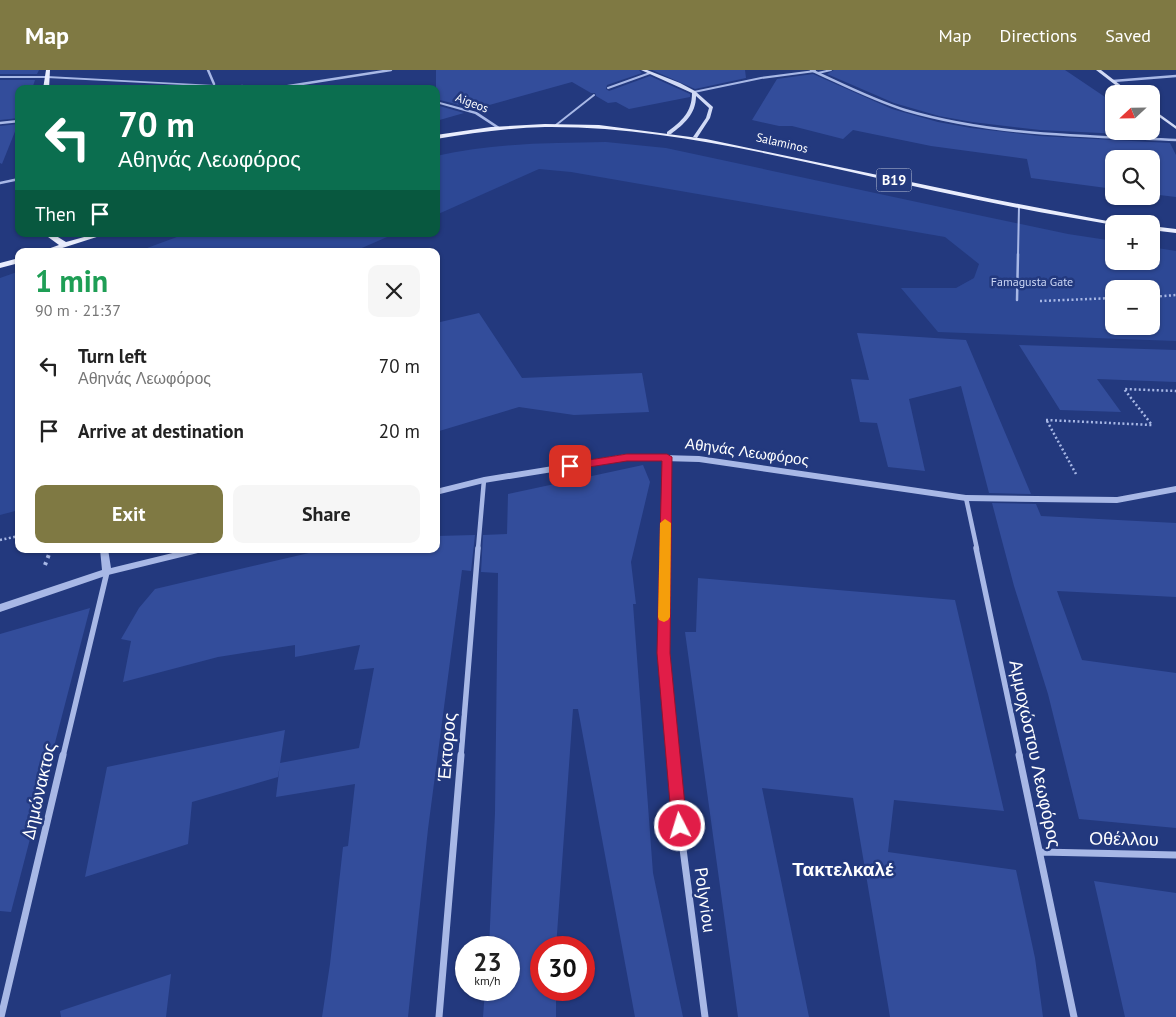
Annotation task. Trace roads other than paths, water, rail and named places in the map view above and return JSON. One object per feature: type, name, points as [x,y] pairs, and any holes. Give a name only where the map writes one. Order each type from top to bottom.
[{"type":"main road","points":[[46,85],[48,70]]},
{"type":"main road","points":[[643,70],[694,92],[711,108],[708,118],[695,137]]},
{"type":"main road","points":[[1098,70],[1118,85]]},
{"type":"main road","points":[[669,133],[688,117],[695,104],[694,92]]},
{"type":"main road","points":[[1160,116],[1176,128]]},
{"type":"main road","name":"Salaminos","points":[[440,137],[499,128],[556,125],[618,127],[669,133],[1019,206],[1105,221]]},
{"type":"main road","points":[[1160,229],[1176,231]]},
{"type":"main road","points":[[52,237],[65,248],[94,237]]},
{"type":"main road","points":[[0,266],[15,261]]},
{"type":"street","points":[[208,70],[214,84]]},
{"type":"street","points":[[295,85],[391,70]]},
{"type":"street","points":[[815,72],[880,101],[906,110],[960,123],[1048,132],[1176,140]]},
{"type":"street","points":[[1113,81],[1176,76]]},
{"type":"street","points":[[0,77],[47,77],[224,85]]},
{"type":"street","name":"Aigeos","points":[[440,103],[476,113],[499,128]]},
{"type":"street","points":[[0,123],[15,121]]},
{"type":"street","points":[[0,182],[15,180]]},
{"type":"street","name":"Αθηνάς Λεωφόρος","points":[[440,491],[484,480],[627,457],[667,457],[764,467],[829,479],[966,498],[1117,500],[1176,489]]},
{"type":"street","name":"Polyviou","points":[[667,457],[663,653],[680,826],[705,1017]]},
{"type":"street","name":"Έκτορος","points":[[439,1017],[484,480]]},
{"type":"street","name":"Αμμοχώστου Λεωφόρος","points":[[966,498],[1074,1017]]},
{"type":"street","points":[[105,553],[107,572]]},
{"type":"street","points":[[0,608],[107,572],[185,553]]},
{"type":"street","name":"Δημώνακτος","points":[[1,1017],[107,572]]},
{"type":"street","name":"Οθέλλου","points":[[1040,852],[1176,855]]},
{"type":"lane","points":[[694,92],[761,78],[831,70]]},
{"type":"lane","points":[[608,88],[650,73]]},
{"type":"lane","points":[[556,125],[594,95]]},
{"type":"lane","points":[[1017,300],[1019,206]]},
{"type":"district","name":"Τακτελκαλέ","points":[[843,869]]},
{"type":"park label","name":"Famagusta Gate","points":[[1032,282]]}]
